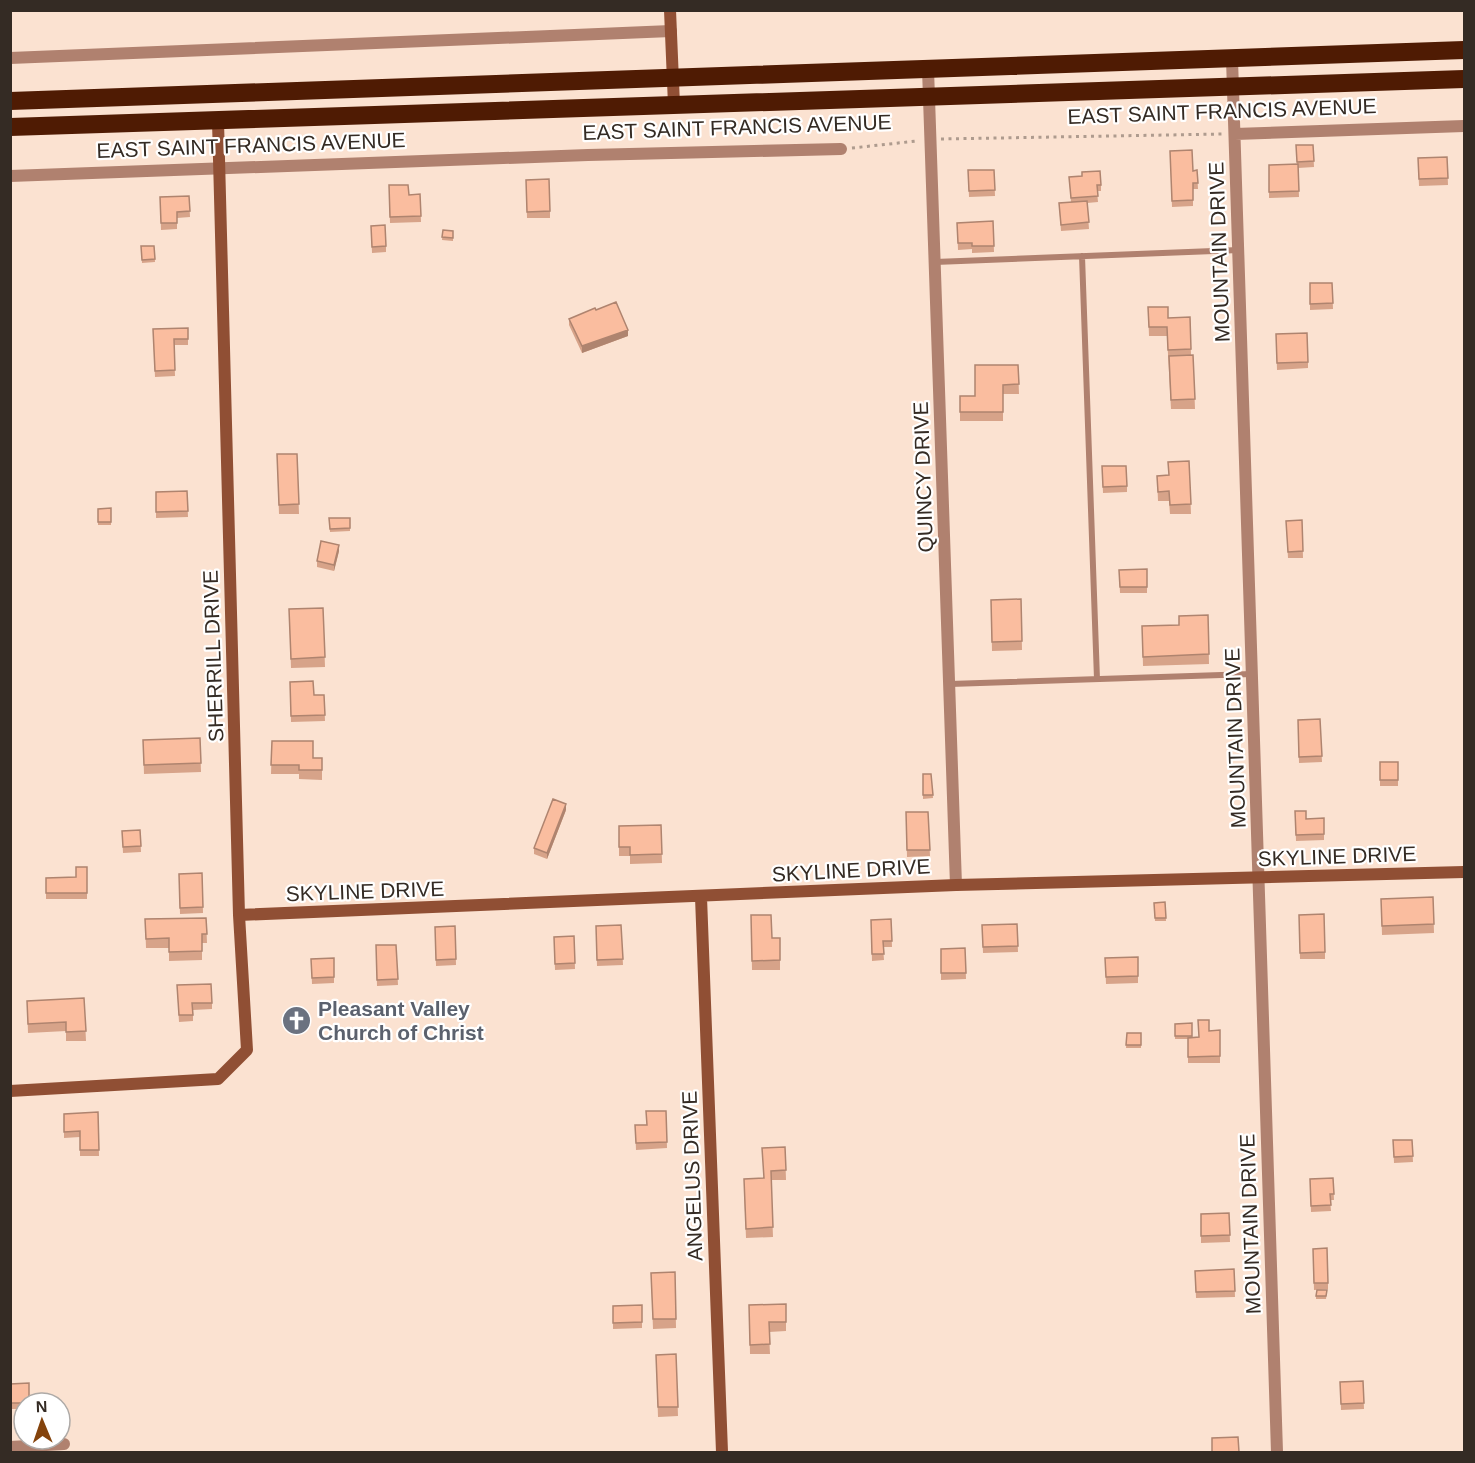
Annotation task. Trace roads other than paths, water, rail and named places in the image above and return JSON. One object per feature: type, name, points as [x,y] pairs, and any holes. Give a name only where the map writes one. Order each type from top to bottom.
[{"type":"highway","points":[[10,101],[1464,50]]},
{"type":"highway","name":"EAST SAINT FRANCIS AVENUE","points":[[10,127],[1464,79]]},
{"type":"street","points":[[670,10],[674,105]]},
{"type":"street","points":[[10,58],[671,32]]},
{"type":"street","name":"MOUNTAIN DRIVE","points":[[1232,59],[1277,1452]]},
{"type":"street","name":"QUINCY DRIVE","points":[[928,69],[956,885]]},
{"type":"street","name":"SHERRILL DRIVE","points":[[10,1091],[218,1079],[247,1050],[239,915],[217,93]]},
{"type":"street","name":"EAST SAINT FRANCIS AVENUE","points":[[1235,134],[1464,126]]},
{"type":"street","name":"EAST SAINT FRANCIS AVENUE","points":[[10,177],[588,155],[841,150]]},
{"type":"street","name":"SKYLINE DRIVE","points":[[239,915],[956,885],[1464,872]]},
{"type":"street","name":"ANGELUS DRIVE","points":[[701,897],[722,1452]]},
{"type":"lane","points":[[935,262],[1239,250]]},
{"type":"lane","points":[[1082,256],[1097,679]]},
{"type":"lane","points":[[949,684],[1252,674]]},
{"type":"place","name":"Pleasant Valley Church of Christ","points":[[297,1020]]}]
